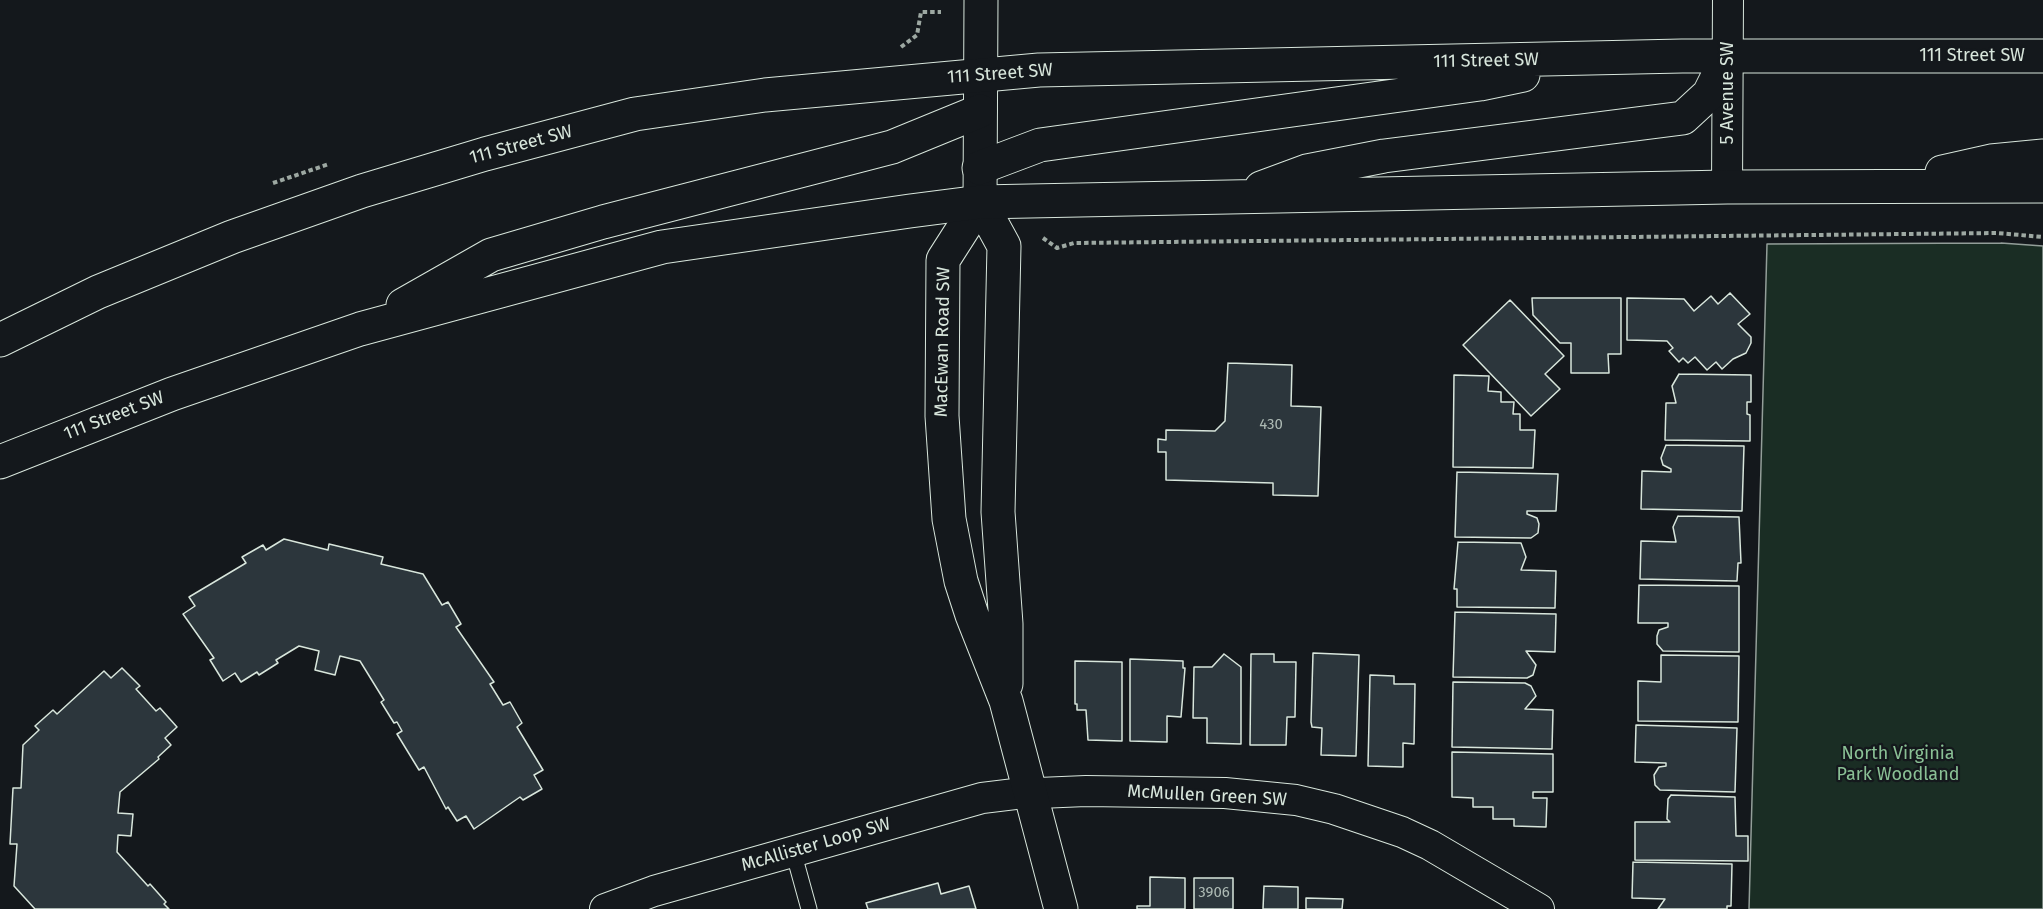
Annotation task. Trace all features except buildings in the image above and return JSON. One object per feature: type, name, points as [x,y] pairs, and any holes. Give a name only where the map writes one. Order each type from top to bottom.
[{"type":"main road","points":[[980,202],[981,0]]},
{"type":"main road","name":"111 Street SW","points":[[0,340],[98,292],[232,237],[362,191],[497,151],[635,114],[765,95],[980,74],[1063,70],[1604,58],[2043,56]]},
{"type":"main road","points":[[1237,197],[1307,171],[1384,156],[1683,118],[1709,94],[1728,57]]},
{"type":"main road","points":[[979,168],[1040,145],[1480,84],[1604,58]]},
{"type":"main road","points":[[360,329],[492,255],[603,222],[892,147],[980,111]]},
{"type":"main road","points":[[1906,186],[1946,170],[1990,161],[2043,156]]},
{"type":"main road","name":"111 Street SW","points":[[0,462],[172,394],[360,329],[662,247],[980,202],[1727,187],[2043,186]]},
{"type":"main road","name":"MacEwan Road SW","points":[[1006,701],[1006,624],[998,512],[1004,246],[980,202],[943,260],[942,416],[950,519],[961,581],[1006,701],[1061,909]]},
{"type":"street","name":"5 Avenue SW","points":[[1727,187],[1728,0]]},
{"type":"street","name":"McAllister Loop SW","points":[[605,909],[654,891],[982,798],[1029,793]]},
{"type":"street","name":"McMullen Green SW","points":[[1029,793],[1225,793],[1305,802],[1402,832],[1468,866],[1539,909]]},
{"type":"lane","points":[[793,851],[809,909]]},
{"type":"path","points":[[917,35],[921,12],[941,12]]},
{"type":"path","points":[[1043,238],[1057,248],[1086,243],[1997,233],[2043,237]]},
{"type":"green space","name":"North Virginia Park Woodland","points":[[2001,243],[2043,246],[2043,909],[1749,909],[1767,244]]}]
